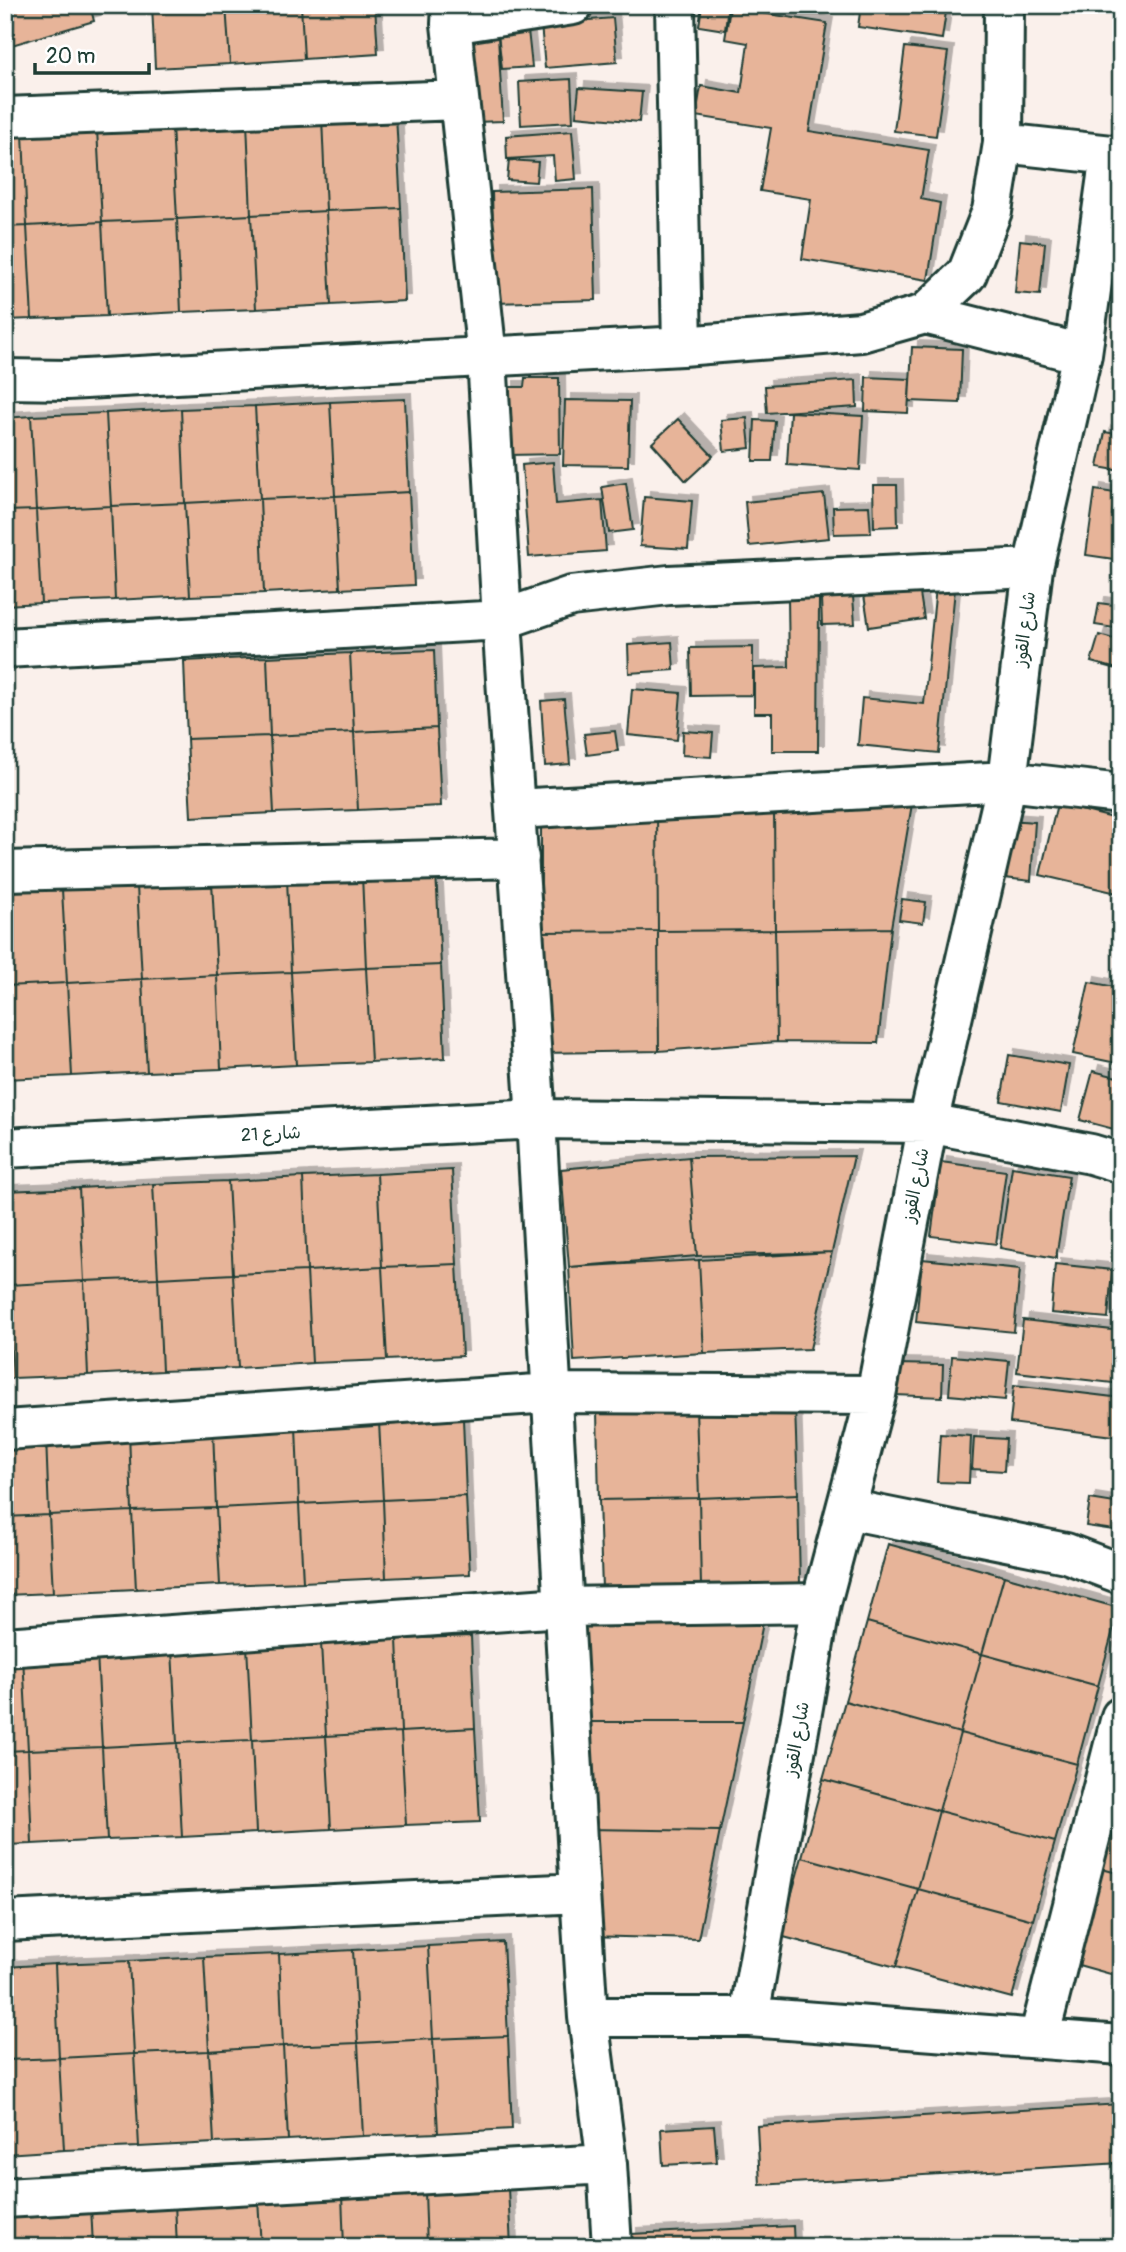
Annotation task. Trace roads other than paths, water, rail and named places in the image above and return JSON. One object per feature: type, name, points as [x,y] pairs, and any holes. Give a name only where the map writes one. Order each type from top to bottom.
[{"type":"street","points":[[573,5],[452,15],[486,357],[536,1119],[562,1607],[588,2017],[607,2164],[612,2247]]},
{"type":"street","points":[[674,5],[682,346]]},
{"type":"street","points":[[5,379],[67,380],[682,346],[861,332],[925,314],[967,274],[992,211],[1003,143],[1003,5]]},
{"type":"street","points":[[5,117],[459,100]]},
{"type":"street","points":[[1003,143],[1116,155]]},
{"type":"street","name":"شارع القوز","points":[[749,2017],[821,1603],[876,1395],[928,1123],[1006,781],[1033,568],[1082,354],[1116,155]]},
{"type":"street","points":[[925,314],[1082,354]]},
{"type":"street","points":[[5,649],[502,620],[571,596],[669,584],[1033,568]]},
{"type":"street","points":[[515,809],[1006,781],[1121,794]]},
{"type":"street","points":[[5,871],[519,858]]},
{"type":"street","name":"شارع 21","points":[[5,1148],[536,1119],[928,1123],[1091,1154],[1121,1163]]},
{"type":"street","points":[[5,1430],[551,1393],[876,1395]]},
{"type":"street","points":[[847,1509],[1066,1553],[1121,1574]]},
{"type":"street","points":[[5,1647],[562,1607],[821,1603]]},
{"type":"street","points":[[1039,2038],[1121,1717]]},
{"type":"street","points":[[5,1921],[580,1893]]},
{"type":"street","points":[[588,2017],[749,2017],[1121,2045]]},
{"type":"street","points":[[5,2198],[607,2164]]}]
